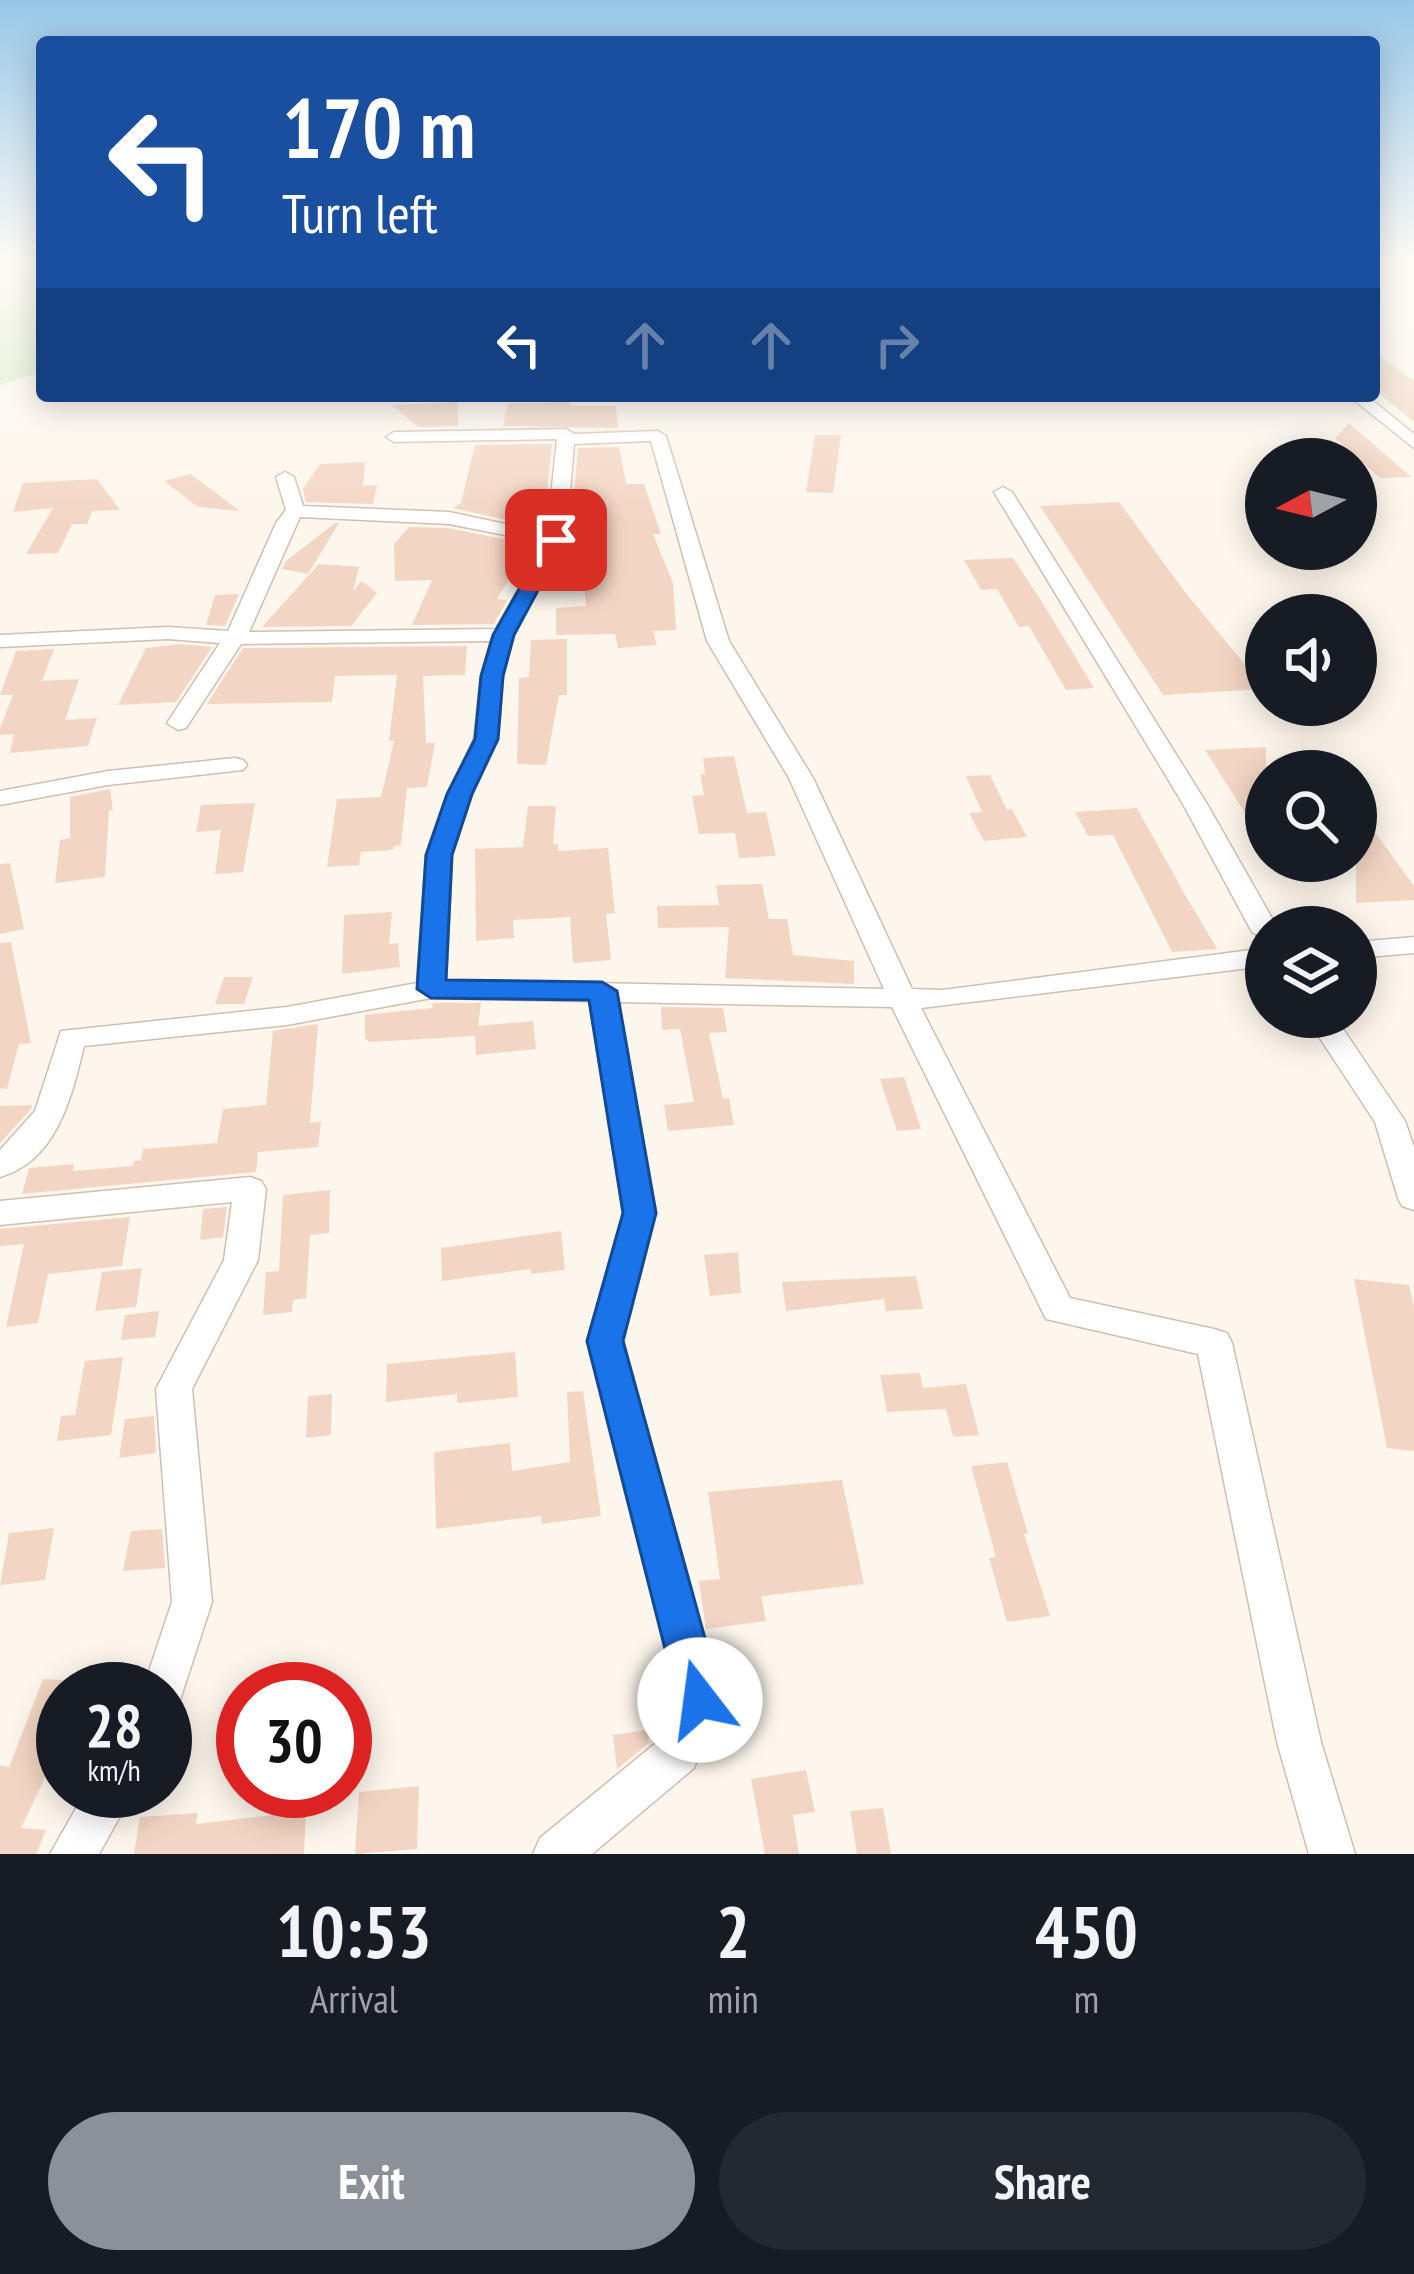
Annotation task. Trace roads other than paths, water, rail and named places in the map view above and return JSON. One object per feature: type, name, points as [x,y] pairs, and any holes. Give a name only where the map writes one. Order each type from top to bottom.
[{"type":"street","points":[[1364,402],[1414,443]]},
{"type":"street","points":[[394,437],[566,434],[556,540],[503,635],[492,676],[486,739],[439,855],[431,989]]},
{"type":"street","points":[[566,439],[658,436],[718,641],[801,778],[902,999],[1058,1309],[1214,1343],[1299,1742],[1332,1854]]},
{"type":"street","points":[[285,477],[295,511]]},
{"type":"street","points":[[1003,492],[1195,803],[1252,906]]},
{"type":"street","points":[[295,511],[449,518],[556,540]]},
{"type":"street","points":[[178,723],[246,620],[285,523],[295,511]]},
{"type":"street","points":[[0,641],[168,633],[233,638],[503,635]]},
{"type":"street","points":[[0,798],[108,778],[235,765]]},
{"type":"street","points":[[1377,948],[1414,945]]},
{"type":"street","points":[[0,1166],[33,1144],[55,1103],[71,1038],[287,1016],[431,989],[943,999],[1245,960]]},
{"type":"street","points":[[556,1854],[678,1753],[700,1700],[605,1341],[640,1213],[602,991]]},
{"type":"street","points":[[1334,1038],[1390,1121],[1414,1198]]},
{"type":"street","points":[[0,1213],[250,1189],[241,1260],[174,1389],[192,1602],[173,1662]]},
{"type":"street","points":[[74,1854],[96,1818]]}]
